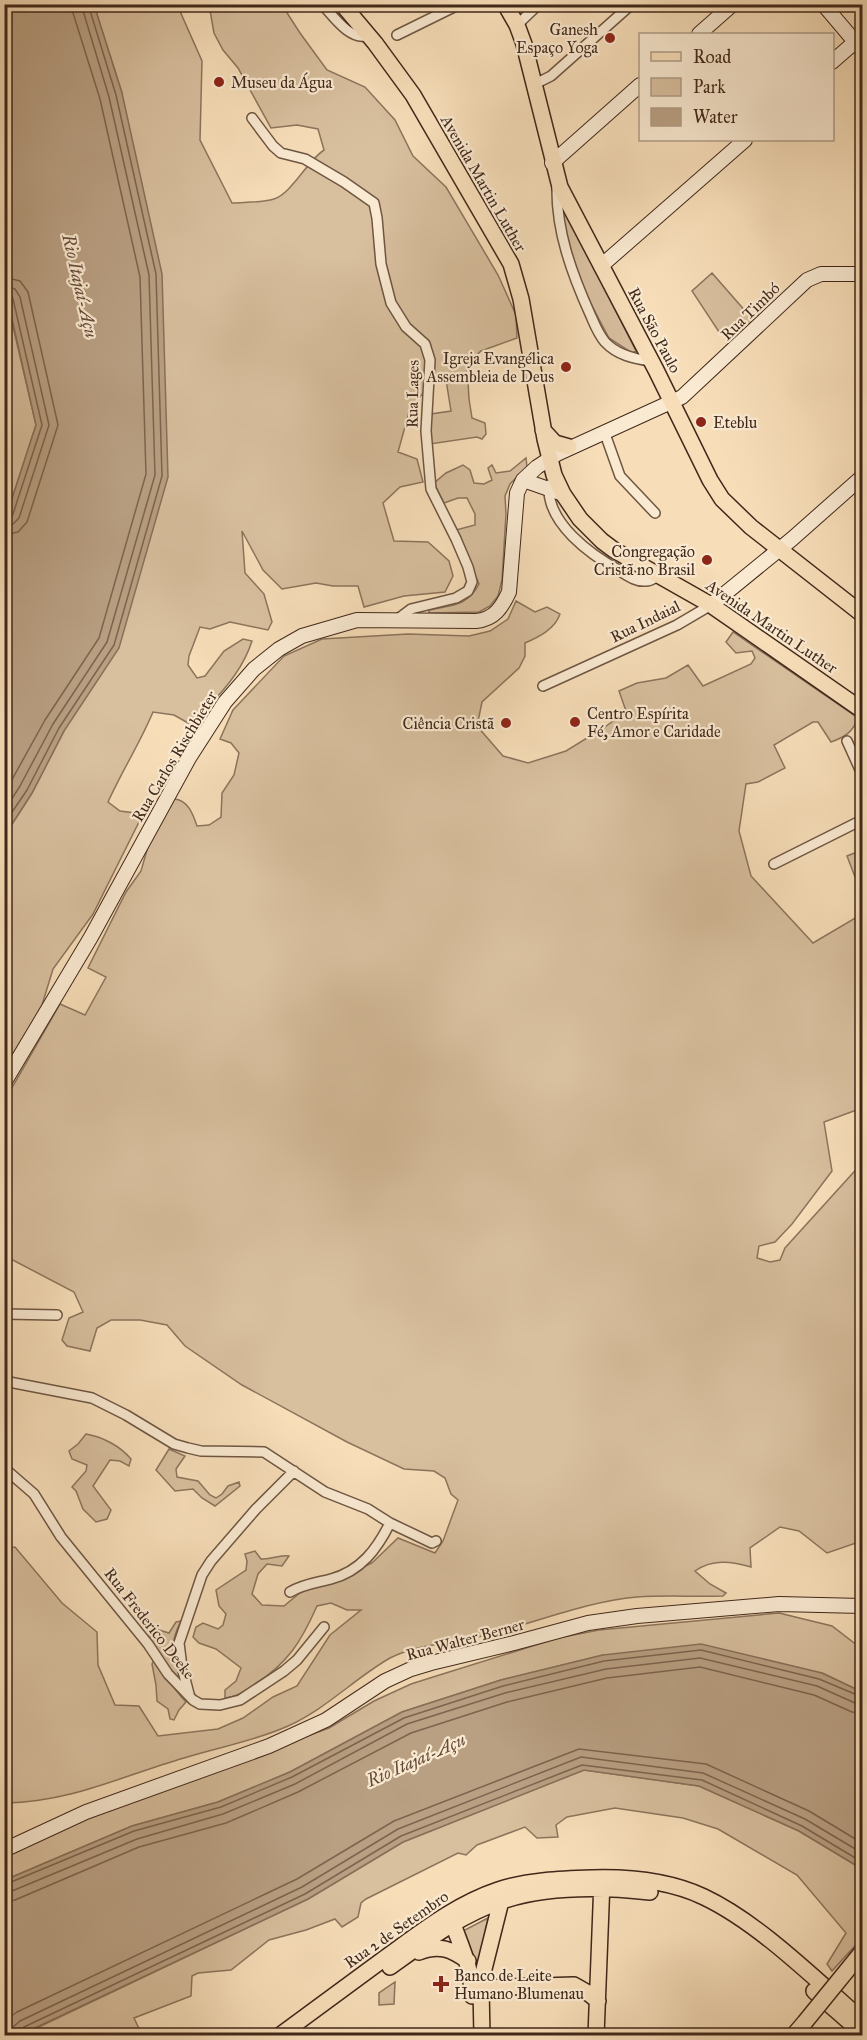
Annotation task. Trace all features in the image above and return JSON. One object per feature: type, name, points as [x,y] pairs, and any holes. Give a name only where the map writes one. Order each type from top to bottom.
[{"type":"main road","name":"Avenida Martin Luther","points":[[342,4],[413,95],[511,264],[521,299],[551,481],[580,519],[602,542],[711,605],[862,710]]},
{"type":"main road","name":"Rua São Paulo","points":[[505,4],[517,25],[535,84],[557,179],[665,387],[710,480],[722,499],[751,527],[862,614]]},
{"type":"main road","points":[[543,430],[555,443],[569,447]]},
{"type":"main road","name":"Rua 2 de Setembro","points":[[279,2036],[433,1923],[467,1903],[499,1890],[522,1884],[561,1880],[663,1884],[690,1892],[717,1904],[759,1932],[862,2020]]},
{"type":"main road","points":[[596,2035],[602,1883]]},
{"type":"main road","name":"Rua 2 de Setembro","points":[[296,2036],[402,1958],[453,1924],[501,1901],[602,1883],[662,1893],[687,1900],[713,1913],[766,1951],[862,2033]]},
{"type":"main road","points":[[473,2036],[477,1988],[501,1901]]},
{"type":"main road","points":[[467,1903],[453,1924],[477,1988],[482,2036]]},
{"type":"main road","points":[[402,1958],[423,1950],[441,1947],[468,1960]]},
{"type":"main road","points":[[808,2028],[862,1952]]},
{"type":"main road","points":[[793,2036],[808,2028],[862,1968]]},
{"type":"main road","points":[[477,1988],[574,1985],[588,1992],[598,2001]]},
{"type":"street","points":[[322,4],[353,35],[363,37],[368,35]]},
{"type":"street","points":[[397,35],[460,4]]},
{"type":"street","points":[[517,25],[539,4]]},
{"type":"street","points":[[535,84],[551,76],[632,4]]},
{"type":"street","points":[[700,33],[733,4]]},
{"type":"street","points":[[823,4],[859,46],[834,61]]},
{"type":"street","points":[[552,162],[639,87]]},
{"type":"street","name":"Rua Lages","points":[[252,118],[268,141],[281,153],[305,159],[357,190],[374,203],[381,264],[391,303],[406,327],[424,344],[430,360],[426,431],[431,489],[456,539],[472,582],[468,591],[456,598],[411,609],[395,621]]},
{"type":"street","points":[[601,266],[744,141]]},
{"type":"street","points":[[557,179],[557,205],[566,255],[598,333],[604,341],[621,353],[632,358],[651,361]]},
{"type":"street","name":"Rua Timbó","points":[[672,403],[687,393],[807,280],[820,274],[862,274]]},
{"type":"street","points":[[651,411],[665,387]]},
{"type":"street","points":[[523,480],[537,466],[569,447],[672,403]]},
{"type":"street","points":[[604,431],[620,476],[655,513]]},
{"type":"street","name":"Rua Indaial","points":[[543,686],[677,625],[711,605],[781,549],[862,477]]},
{"type":"street","points":[[523,480],[551,481]]},
{"type":"street","name":"Rua Carlos Rischbieter","points":[[4,1083],[91,937],[189,758],[240,683],[279,649],[302,636],[357,620],[476,621],[495,615],[509,592],[517,493],[523,480]]},
{"type":"street","name":"Avenida Martin Luther","points":[[551,481],[554,512],[569,533],[583,547],[638,581],[650,580],[658,576]]},
{"type":"street","points":[[847,741],[862,774]]},
{"type":"street","points":[[774,864],[862,819]]},
{"type":"street","points":[[4,1314],[57,1315]]},
{"type":"street","points":[[4,1381],[92,1398],[126,1414],[174,1444],[188,1448],[201,1451],[264,1452],[325,1492],[368,1509],[390,1523],[432,1542],[436,1541]]},
{"type":"street","name":"Rua Frederico Deeke","points":[[4,1468],[34,1494],[61,1537],[141,1636],[168,1674],[200,1704],[220,1705],[240,1700],[297,1660],[324,1627]]},
{"type":"street","points":[[190,1696],[182,1667],[179,1643],[202,1575],[256,1509],[294,1471]]},
{"type":"street","points":[[290,1592],[303,1585],[335,1578],[350,1571],[378,1547],[390,1523]]},
{"type":"street","name":"Rua Walter Berner","points":[[4,1850],[86,1812],[269,1746],[326,1720],[385,1681],[431,1663],[588,1623],[637,1616],[779,1604],[862,1606]]},
{"type":"green space","points":[[94,5],[179,5],[202,61],[200,140],[232,203],[264,201],[281,196],[324,150],[318,129],[297,125],[271,128],[238,68],[223,50],[214,33],[209,5],[282,5],[327,70],[365,87],[395,120],[413,156],[446,187],[498,275],[516,315],[517,338],[481,351],[467,364],[472,418],[485,423],[486,434],[482,439],[477,437],[430,444],[431,414],[451,411],[446,380],[434,378],[409,412],[398,452],[417,459],[423,482],[400,487],[383,503],[394,541],[428,542],[449,561],[453,576],[445,592],[404,596],[364,607],[358,586],[316,583],[282,589],[263,570],[242,531],[245,573],[264,594],[272,622],[268,630],[230,622],[210,629],[200,627],[188,665],[197,678],[205,676],[224,651],[243,639],[252,641],[249,650],[227,685],[206,708],[209,714],[197,728],[174,715],[153,712],[108,802],[120,811],[135,813],[139,822],[93,914],[53,969],[42,1005],[5,1067],[5,835],[32,793],[64,731],[122,93]]},
{"type":"green space","points":[[562,205],[636,351],[632,353],[609,338],[582,287],[567,244]]},
{"type":"green space","points":[[712,273],[754,321],[733,340],[719,332],[692,291]]},
{"type":"green space","points":[[4,288],[36,425],[5,520],[5,465],[10,426],[4,414]]},
{"type":"green space","points":[[526,458],[527,467],[510,484],[505,496],[502,580],[498,596],[490,606],[479,612],[429,613],[429,610],[452,606],[464,601],[479,584],[456,530],[475,525],[475,514],[467,498],[458,498],[444,503],[434,483],[446,473],[463,465],[470,470],[474,483],[484,484],[492,480],[488,468],[492,465],[496,473],[510,471]]},
{"type":"green space","points":[[516,601],[535,612],[547,607],[560,614],[550,628],[525,643],[525,656],[519,668],[482,702],[477,726],[503,756],[528,763],[566,751],[626,711],[619,691],[637,683],[666,678],[688,665],[703,686],[751,664],[755,658],[752,651],[736,653],[726,642],[733,632],[858,718],[848,733],[831,742],[818,722],[813,722],[774,745],[785,768],[758,782],[746,784],[739,831],[751,876],[813,943],[862,914],[862,1108],[824,1122],[832,1171],[792,1224],[775,1242],[759,1246],[757,1258],[770,1262],[780,1260],[785,1248],[862,1163],[862,1541],[827,1553],[799,1531],[780,1527],[750,1548],[751,1567],[722,1562],[708,1564],[695,1571],[710,1584],[726,1593],[723,1596],[648,1596],[617,1600],[576,1609],[478,1637],[400,1653],[315,1711],[275,1731],[74,1793],[29,1802],[5,1803],[5,1549],[15,1547],[62,1603],[97,1632],[98,1665],[115,1705],[139,1706],[158,1736],[218,1729],[243,1718],[273,1697],[297,1686],[330,1635],[361,1610],[347,1610],[331,1603],[317,1606],[299,1641],[285,1660],[254,1685],[237,1695],[225,1698],[225,1690],[236,1681],[241,1668],[216,1649],[199,1643],[193,1637],[196,1627],[203,1623],[218,1629],[223,1625],[226,1614],[219,1606],[216,1590],[246,1570],[245,1554],[255,1551],[261,1559],[289,1556],[282,1566],[267,1564],[258,1574],[252,1594],[262,1605],[284,1606],[308,1586],[337,1580],[372,1563],[398,1538],[435,1553],[443,1541],[458,1500],[451,1494],[445,1478],[434,1471],[404,1469],[347,1442],[242,1385],[185,1346],[167,1325],[140,1320],[111,1320],[97,1328],[90,1351],[67,1346],[62,1340],[69,1318],[83,1312],[74,1292],[5,1256],[5,1100],[60,1004],[85,1015],[106,977],[88,968],[126,892],[141,871],[149,843],[174,799],[183,802],[192,812],[197,826],[209,825],[221,817],[222,793],[234,775],[239,753],[231,743],[220,739],[233,710],[284,656],[322,639],[408,634],[469,636],[490,631],[508,619]]},
{"type":"green space","points":[[862,850],[862,873],[855,877],[847,856]]},
{"type":"green space","points":[[86,1434],[111,1443],[131,1459],[129,1466],[120,1461],[110,1460],[93,1486],[111,1510],[107,1519],[96,1522],[83,1509],[72,1487],[86,1471],[87,1465],[72,1459],[69,1451]]},
{"type":"green space","points":[[169,1449],[185,1456],[176,1469],[177,1477],[198,1481],[210,1495],[216,1498],[228,1486],[239,1482],[240,1486],[215,1506],[193,1489],[175,1491],[156,1470]]},
{"type":"green space","points":[[779,1613],[832,1626],[862,1649],[862,1692],[822,1673],[603,1655],[501,1680],[402,1712],[290,1772],[218,1802],[132,1826],[5,1880],[5,1857],[91,1815],[329,1728],[374,1701],[411,1684],[558,1638],[599,1630]]},
{"type":"green space","points":[[181,1621],[173,1642],[175,1662],[182,1677],[180,1679],[162,1660],[149,1635],[156,1629],[169,1633],[176,1622]]},
{"type":"green space","points":[[154,1660],[186,1702],[174,1720],[170,1719],[168,1709],[157,1701],[152,1664]]},
{"type":"green space","points":[[584,1770],[699,1786],[799,1831],[862,1869],[862,1938],[832,1971],[827,1964],[846,1933],[797,1875],[718,1829],[683,1818],[615,1808],[567,1817],[556,1825],[558,1837],[537,1838],[525,1827],[477,1845],[466,1855],[458,1853],[366,1899],[361,1903],[358,1917],[342,1927],[335,1919],[269,1940],[231,1970],[198,1973],[192,1976],[191,1996],[134,2018],[142,2035],[20,2036],[308,1899],[403,1842]]},
{"type":"green space","points":[[488,1918],[477,1972],[473,1954],[461,1932]]},
{"type":"green space","points":[[395,1982],[394,2004],[379,2005],[379,1993]]},
{"type":"water","name":"Rio Itajaí-Açu","points":[[5,4],[94,5],[122,93],[162,274],[168,477],[119,648],[64,731],[32,793],[5,835],[5,520],[36,425],[5,288]]},
{"type":"water","name":"Rio Itajaí-Açu","points":[[701,1644],[822,1673],[862,1692],[862,1869],[799,1831],[699,1786],[584,1770],[403,1842],[308,1899],[20,2035],[5,2035],[5,1880],[132,1826],[218,1802],[290,1772],[402,1712],[501,1680],[603,1655]]},
{"type":"place","name":"Ganesh Espaço Yoga","points":[[610,38]]},
{"type":"place","name":"Museu da Água","points":[[219,82]]},
{"type":"place","name":"Igreja Evangélica Assembleia de Deus","points":[[566,367]]},
{"type":"place","name":"Eteblu","points":[[701,422]]},
{"type":"place","name":"Congregação Cristã no Brasil","points":[[707,560]]},
{"type":"place","name":"Centro Espírita Fé, Amor e Caridade","points":[[575,722]]},
{"type":"place","name":"Ciência Cristã","points":[[506,723]]},
{"type":"place","name":"Banco de Leite Humano Blumenau","points":[[441,1984]]}]
